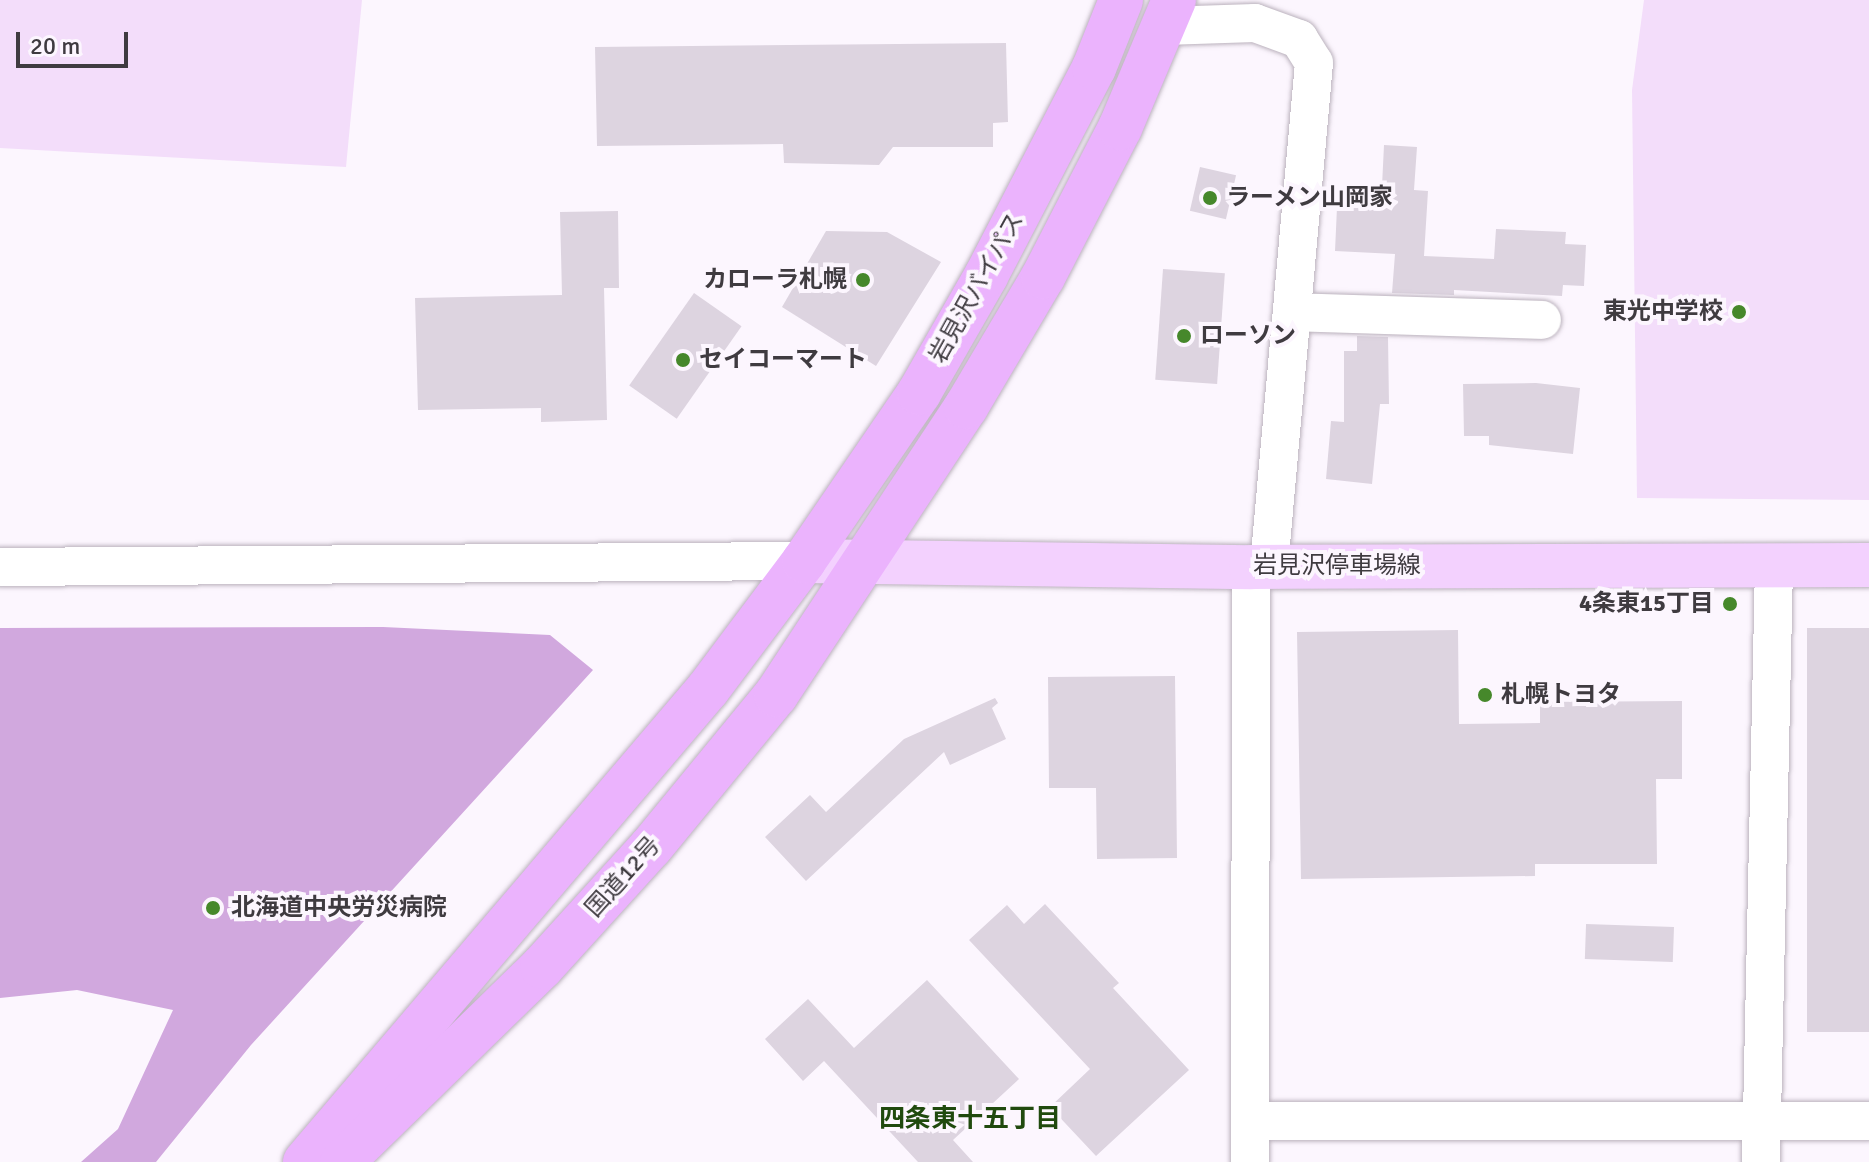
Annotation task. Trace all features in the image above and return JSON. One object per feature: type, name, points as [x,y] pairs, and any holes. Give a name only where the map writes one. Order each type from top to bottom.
[{"type":"highway","name":"岩見沢バイパス","points":[[804,561],[919,393],[986,276],[1094,68],[1121,0]]},
{"type":"highway","name":"岩見沢バイパス","points":[[866,559],[966,407],[1043,277],[1120,128],[1169,13]]},
{"type":"highway","name":"国道12号","points":[[342,1162],[542,967],[651,847],[776,695],[866,559]]},
{"type":"highway","points":[[305,1162],[708,689],[804,561]]},
{"type":"main road","name":"岩見沢停車場線","points":[[804,561],[866,559],[1260,566],[1869,565]]},
{"type":"street","points":[[1169,13],[1255,23],[1299,39],[1314,63],[1292,312],[1260,566],[1250,1162]]},
{"type":"street","points":[[1292,312],[1542,320]]},
{"type":"street","points":[[0,567],[804,561]]},
{"type":"street","points":[[1761,1162],[1774,564]]},
{"type":"street","points":[[1250,1121],[1869,1121]]},
{"type":"shaded area","points":[[0,0],[362,0],[346,167],[0,148]]},
{"type":"shaded area","name":"東光中学校","points":[[1644,0],[1869,0],[1869,500],[1637,498],[1632,90]]},
{"type":"shaded area","name":"北海道中央労災病院","points":[[383,627],[550,635],[593,670],[251,1045],[156,1162],[81,1162],[118,1129],[173,1010],[77,990],[0,998],[0,628]]},
{"type":"building","points":[[1006,43],[1008,122],[993,123],[993,147],[893,147],[879,165],[784,163],[783,144],[597,146],[595,47]]},
{"type":"building","points":[[1384,145],[1417,147],[1414,190],[1428,191],[1424,256],[1494,259],[1496,229],[1566,232],[1565,244],[1586,245],[1584,286],[1563,285],[1562,296],[1454,290],[1454,295],[1392,293],[1395,254],[1335,251],[1337,207],[1371,207],[1372,185],[1382,186]]},
{"type":"building","points":[[1200,167],[1236,175],[1226,219],[1190,211]]},
{"type":"building","points":[[618,211],[619,288],[604,288],[607,420],[541,422],[541,408],[418,410],[415,298],[562,295],[560,212]]},
{"type":"building","points":[[826,231],[887,232],[941,262],[876,366],[782,307]]},
{"type":"building","points":[[1163,269],[1225,273],[1217,384],[1155,380]]},
{"type":"building","points":[[694,293],[742,326],[677,419],[629,386]]},
{"type":"building","points":[[1357,336],[1388,337],[1389,404],[1380,404],[1372,484],[1326,479],[1331,421],[1344,422],[1344,351],[1357,351]]},
{"type":"building","points":[[1536,383],[1580,388],[1573,454],[1489,445],[1489,436],[1464,436],[1463,384]]},
{"type":"building","points":[[1807,628],[1869,628],[1869,1032],[1807,1032]]},
{"type":"building","points":[[1458,630],[1459,724],[1540,723],[1540,702],[1682,701],[1682,779],[1656,779],[1657,864],[1535,864],[1535,876],[1301,879],[1297,632]]},
{"type":"building","points":[[1175,676],[1177,858],[1097,859],[1096,788],[1049,788],[1048,677]]},
{"type":"building","points":[[995,698],[998,703],[992,708],[1006,739],[950,765],[944,752],[806,881],[765,837],[810,795],[826,812],[904,739]]},
{"type":"building","points":[[1045,904],[1119,983],[1113,988],[1189,1070],[1096,1156],[1050,1107],[1090,1069],[969,940],[1007,905],[1024,924]]},
{"type":"building","points":[[1586,924],[1674,927],[1673,962],[1585,959]]},
{"type":"building","points":[[927,980],[1019,1079],[953,1140],[973,1162],[918,1162],[824,1061],[803,1081],[765,1039],[808,999],[854,1048]]},
{"type":"place","name":"ラーメン山岡家","points":[[1210,198]]},
{"type":"place","name":"カローラ札幌","points":[[863,280]]},
{"type":"place","name":"東光中学校","points":[[1739,312]]},
{"type":"place","name":"ローソン","points":[[1184,336]]},
{"type":"place","name":"セイコーマート","points":[[683,360]]},
{"type":"place","name":"4条東15丁目","points":[[1730,604]]},
{"type":"place","name":"札幌トヨタ","points":[[1485,695]]},
{"type":"place","name":"北海道中央労災病院","points":[[213,908]]},
{"type":"district","name":"四条東十五丁目","points":[[970,1120]]}]
